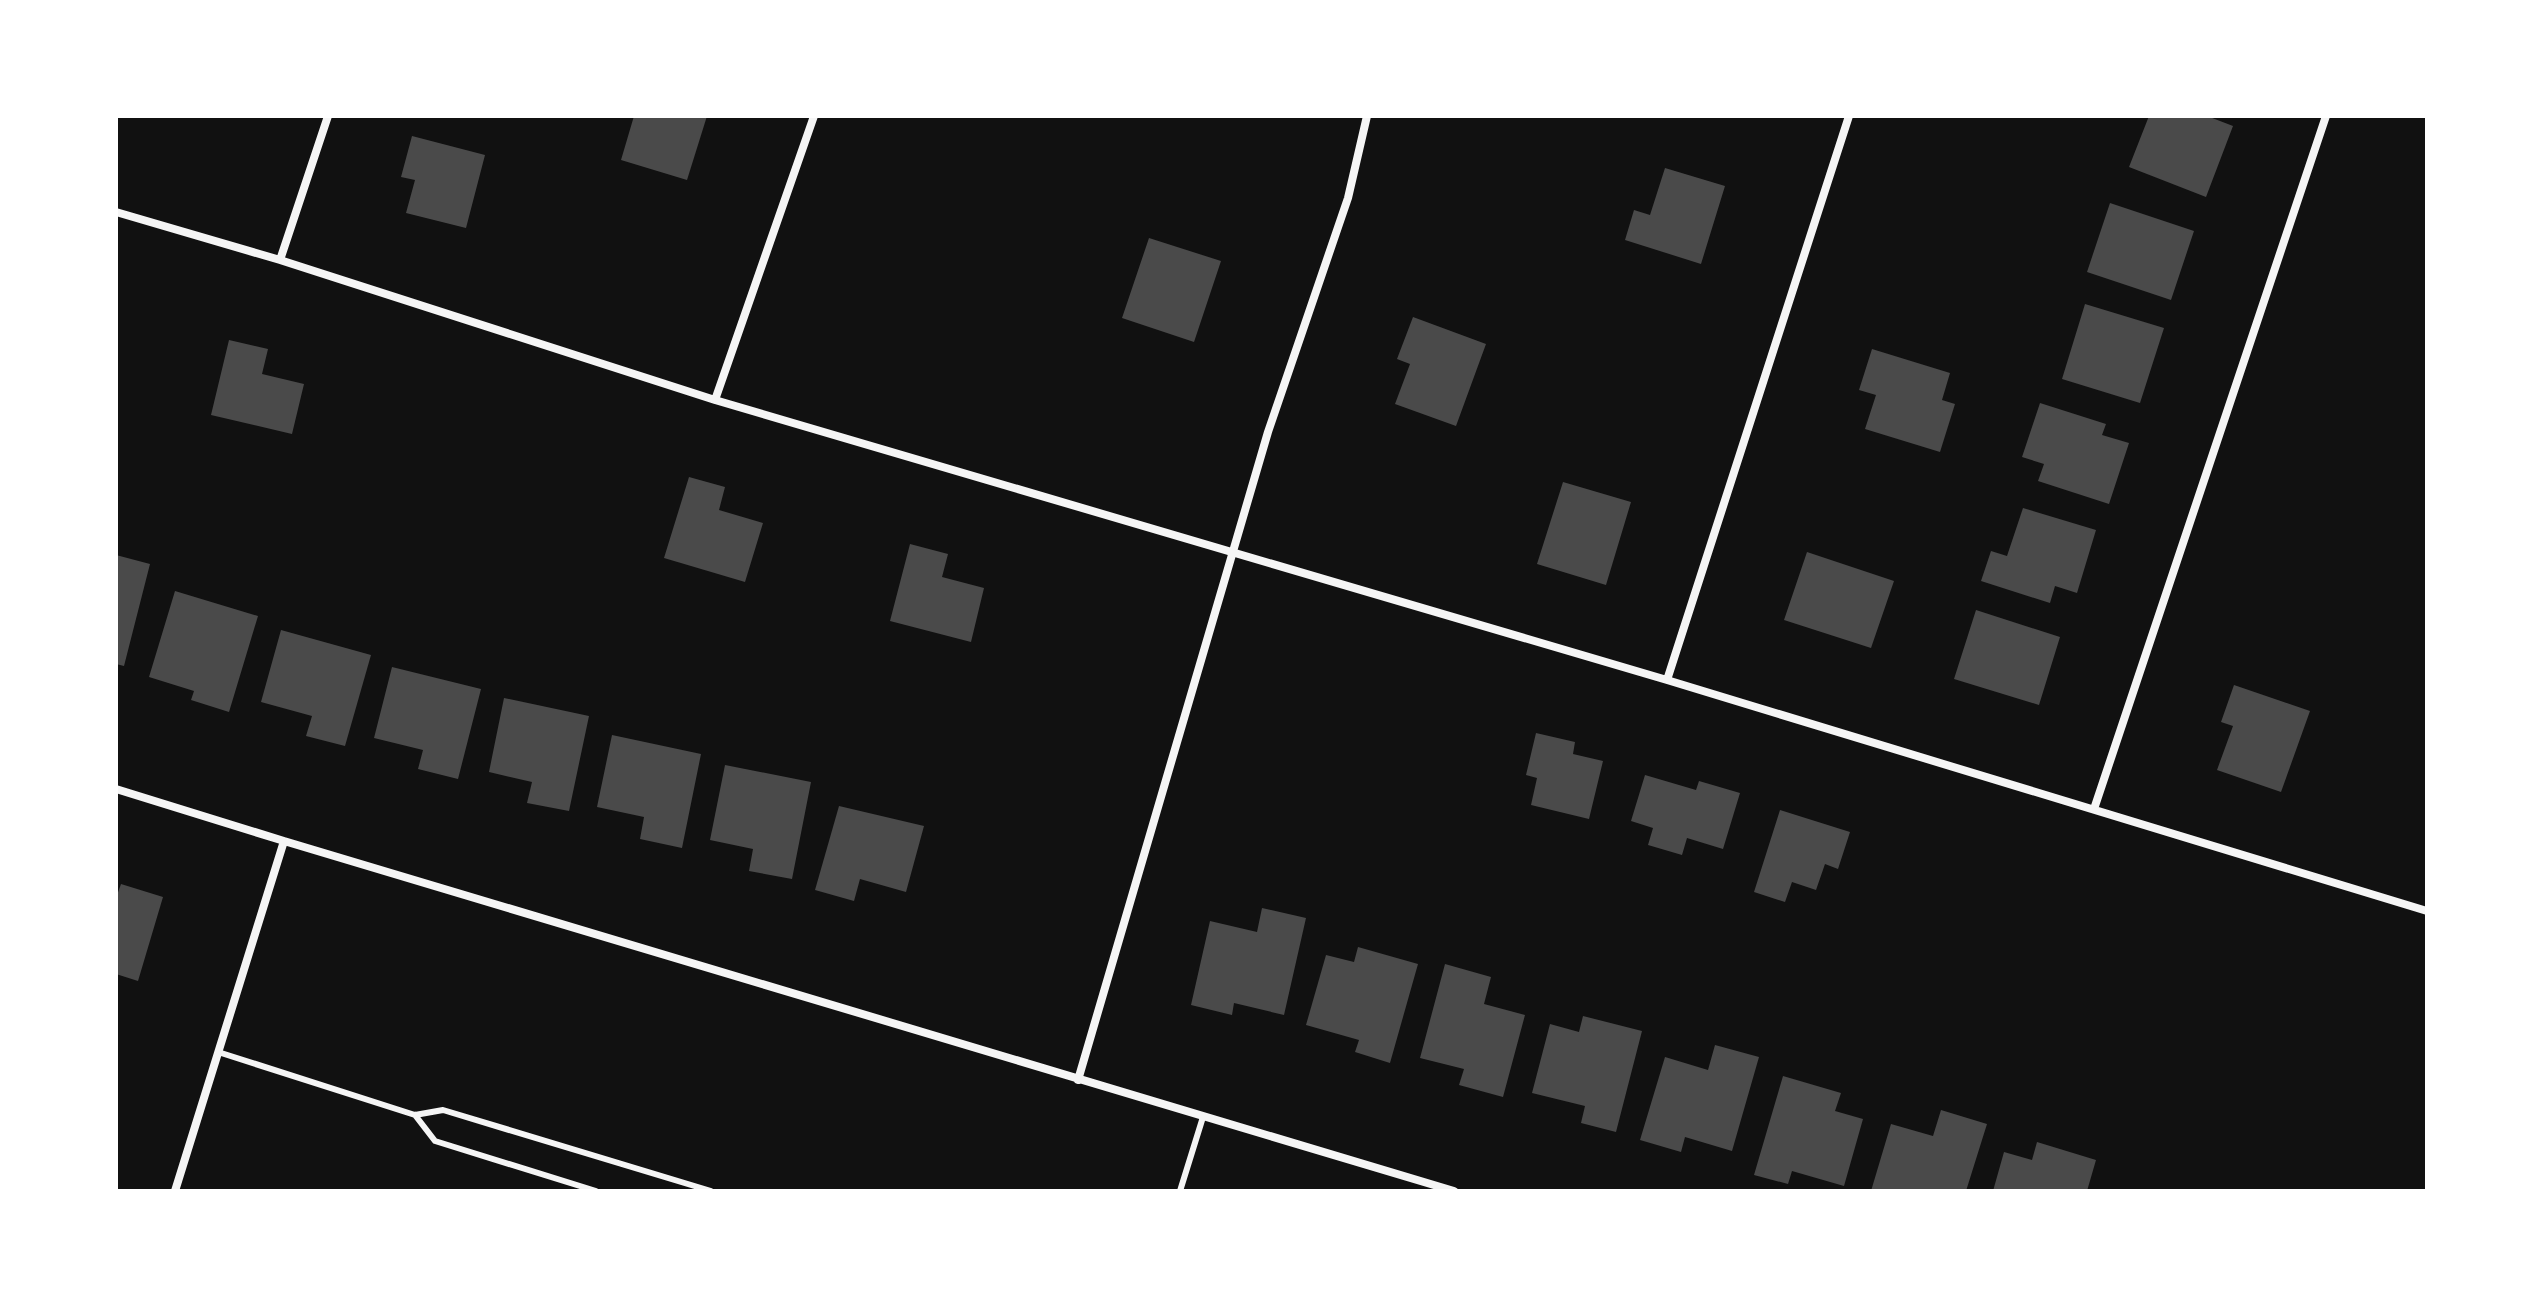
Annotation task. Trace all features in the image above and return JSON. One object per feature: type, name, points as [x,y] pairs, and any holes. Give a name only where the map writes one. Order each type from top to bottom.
[{"type":"street","points":[[280,260],[328,116]]},
{"type":"street","points":[[715,400],[814,116]]},
{"type":"street","points":[[1078,1080],[1268,432],[1348,198],[1367,116]]},
{"type":"street","points":[[1667,680],[1849,116]]},
{"type":"street","points":[[2094,809],[2326,116]]},
{"type":"street","points":[[116,212],[280,260],[715,400],[1667,680],[2427,911]]},
{"type":"street","points":[[116,789],[1454,1191]]},
{"type":"street","points":[[175,1191],[284,841]]},
{"type":"lane","points":[[218,1052],[415,1115],[443,1110],[711,1191]]},
{"type":"lane","points":[[415,1115],[435,1141],[596,1191]]},
{"type":"lane","points":[[1180,1191],[1203,1117]]},
{"type":"building","points":[[634,116],[707,116],[687,180],[621,160]]},
{"type":"building","points":[[2149,116],[2207,116],[2233,126],[2206,197],[2129,167]]},
{"type":"building","points":[[412,136],[485,155],[466,228],[406,213],[415,180],[401,177]]},
{"type":"building","points":[[1665,168],[1725,186],[1701,264],[1625,240],[1634,210],[1650,215]]},
{"type":"building","points":[[2110,203],[2194,231],[2171,300],[2087,272]]},
{"type":"building","points":[[1149,238],[1221,261],[1194,342],[1122,318]]},
{"type":"building","points":[[2085,304],[2164,328],[2140,403],[2062,379]]},
{"type":"building","points":[[1413,317],[1486,344],[1456,426],[1395,404],[1410,364],[1397,359]]},
{"type":"building","points":[[229,340],[268,349],[262,374],[304,384],[292,434],[211,415]]},
{"type":"building","points":[[1872,349],[1950,373],[1942,400],[1955,404],[1940,452],[1865,429],[1876,395],[1859,390]]},
{"type":"building","points":[[2040,403],[2106,424],[2102,435],[2129,443],[2109,504],[2038,481],[2044,464],[2022,457]]},
{"type":"building","points":[[689,477],[725,487],[719,510],[763,523],[745,582],[664,558]]},
{"type":"building","points":[[1563,482],[1631,502],[1606,585],[1537,564]]},
{"type":"building","points":[[2023,508],[2096,530],[2077,593],[2055,586],[2050,603],[1981,581],[1991,551],[2007,556]]},
{"type":"building","points":[[910,544],[948,554],[942,577],[984,588],[971,642],[890,621]]},
{"type":"building","points":[[1807,552],[1894,581],[1871,648],[1784,620]]},
{"type":"building","points":[[116,555],[150,564],[124,666],[116,664]]},
{"type":"building","points":[[175,591],[258,616],[229,712],[191,700],[194,691],[149,677]]},
{"type":"building","points":[[1976,610],[2060,637],[2039,705],[1954,679]]},
{"type":"building","points":[[281,630],[371,655],[345,746],[306,736],[312,716],[261,702]]},
{"type":"building","points":[[392,667],[481,689],[458,779],[418,769],[423,750],[374,738]]},
{"type":"building","points":[[2234,685],[2310,711],[2281,792],[2217,770],[2233,726],[2221,722]]},
{"type":"building","points":[[504,698],[589,716],[569,811],[527,803],[532,782],[489,772]]},
{"type":"building","points":[[1536,733],[1575,742],[1573,754],[1603,761],[1589,819],[1531,805],[1537,778],[1526,775]]},
{"type":"building","points":[[612,735],[701,754],[682,848],[640,839],[644,817],[597,807]]},
{"type":"building","points":[[725,765],[811,782],[792,879],[749,871],[753,849],[710,840]]},
{"type":"building","points":[[1645,775],[1696,790],[1699,781],[1740,793],[1723,849],[1687,838],[1682,855],[1648,845],[1653,828],[1631,821]]},
{"type":"building","points":[[839,806],[924,826],[906,892],[860,879],[854,901],[815,890]]},
{"type":"building","points":[[1780,810],[1850,832],[1838,869],[1825,864],[1816,890],[1792,882],[1785,902],[1754,892]]},
{"type":"building","points":[[121,884],[163,897],[138,981],[116,974],[116,898]]},
{"type":"building","points":[[1262,908],[1306,918],[1284,1015],[1234,1003],[1232,1015],[1191,1005],[1210,921],[1257,932]]},
{"type":"building","points":[[1358,947],[1418,964],[1390,1063],[1355,1052],[1359,1040],[1306,1025],[1326,955],[1354,962]]},
{"type":"building","points":[[1445,964],[1491,977],[1484,1004],[1525,1015],[1503,1097],[1459,1085],[1464,1069],[1420,1058]]},
{"type":"building","points":[[1583,1016],[1642,1031],[1616,1132],[1581,1123],[1585,1106],[1532,1093],[1550,1024],[1579,1032]]},
{"type":"building","points":[[1715,1045],[1759,1057],[1732,1151],[1685,1137],[1681,1152],[1640,1140],[1665,1057],[1708,1070]]},
{"type":"building","points":[[1783,1076],[1841,1093],[1835,1111],[1863,1119],[1844,1186],[1792,1171],[1788,1184],[1754,1175]]},
{"type":"building","points":[[1941,1110],[1987,1124],[1966,1191],[1871,1191],[1891,1124],[1933,1136]]},
{"type":"building","points":[[2037,1142],[2096,1160],[2087,1191],[1993,1191],[2004,1152],[2032,1160]]}]
